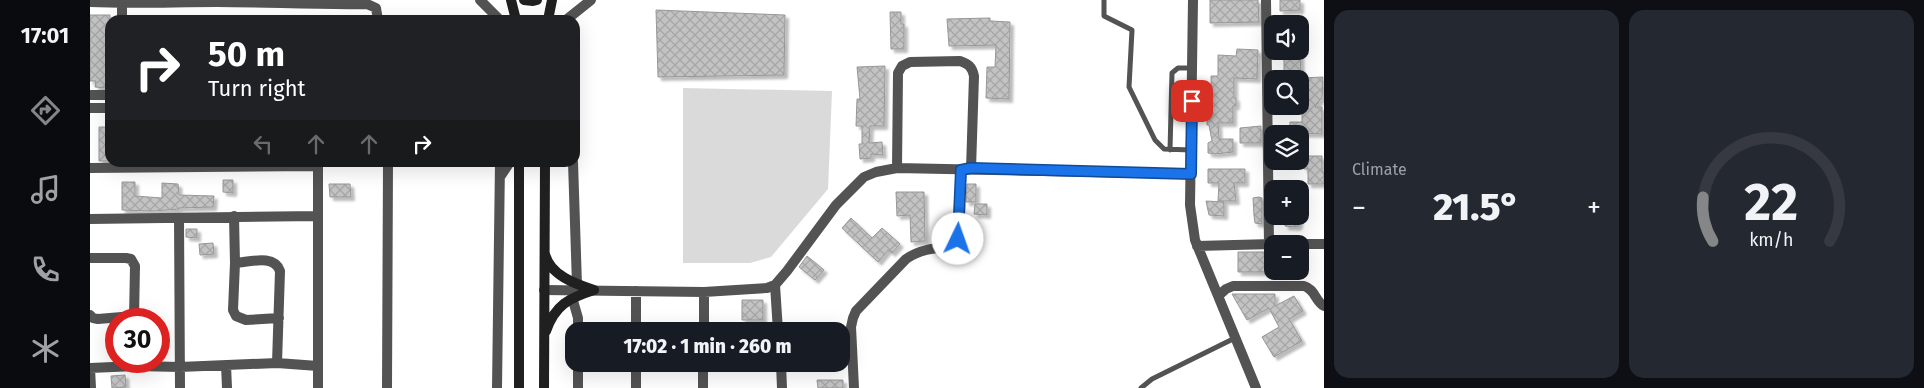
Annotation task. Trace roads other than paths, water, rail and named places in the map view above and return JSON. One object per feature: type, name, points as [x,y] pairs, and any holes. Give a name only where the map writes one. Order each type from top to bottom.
[{"type":"street","points":[[480,0],[495,15]]},
{"type":"street","points":[[511,0],[515,15]]},
{"type":"street","points":[[524,0],[537,0]]},
{"type":"street","points":[[549,15],[552,0]]},
{"type":"street","points":[[575,15],[591,0]]},
{"type":"street","points":[[1193,0],[1190,205],[1195,240],[1256,388]]},
{"type":"street","points":[[1266,0],[1271,235]]},
{"type":"street","points":[[90,2],[122,4],[239,1],[373,5],[378,15]]},
{"type":"street","points":[[122,4],[122,15]]},
{"type":"street","points":[[854,388],[851,327],[856,311],[906,259],[921,251],[953,246],[958,239],[974,76],[972,68],[967,63],[960,61],[910,62],[902,66],[898,73],[897,168]]},
{"type":"street","points":[[90,95],[105,95]]},
{"type":"street","points":[[90,108],[105,108]]},
{"type":"street","points":[[90,168],[147,167]]},
{"type":"street","points":[[318,167],[318,388]]},
{"type":"street","points":[[387,388],[388,167]]},
{"type":"street","points":[[497,388],[500,167]]},
{"type":"street","points":[[499,177],[506,167]]},
{"type":"street","points":[[519,167],[520,388]]},
{"type":"street","points":[[544,388],[545,167]]},
{"type":"street","points":[[573,167],[577,285]]},
{"type":"street","points":[[544,290],[704,292],[767,288],[775,284],[787,271],[836,205],[864,177],[876,172],[897,168],[1191,174]]},
{"type":"street","points":[[234,216],[233,310],[236,316],[246,320],[278,318]]},
{"type":"street","points":[[90,219],[318,216]]},
{"type":"street","points":[[179,218],[180,388]]},
{"type":"street","points":[[1197,246],[1264,244]]},
{"type":"street","points":[[1309,244],[1324,244]]},
{"type":"street","points":[[544,245],[546,257],[554,270],[565,279],[594,290]]},
{"type":"street","points":[[90,258],[126,258],[133,263],[135,266],[134,308]]},
{"type":"street","points":[[235,263],[269,260],[274,261],[278,265],[280,271],[277,363]]},
{"type":"street","points":[[775,284],[777,322]]},
{"type":"street","points":[[1218,296],[1233,286],[1304,286],[1311,290],[1318,302],[1324,306]]},
{"type":"street","points":[[544,337],[549,322],[562,304],[572,297],[594,290]]},
{"type":"street","points":[[636,291],[636,322]]},
{"type":"street","points":[[704,292],[704,322]]},
{"type":"street","points":[[572,297],[578,322]]},
{"type":"street","points":[[90,315],[93,318],[105,319]]},
{"type":"street","points":[[170,366],[277,363],[318,366]]},
{"type":"street","points":[[226,366],[227,388]]},
{"type":"street","points":[[91,388],[90,368],[105,367]]},
{"type":"street","points":[[578,372],[578,388]]},
{"type":"street","points":[[636,372],[636,388]]},
{"type":"street","points":[[703,388],[704,372]]},
{"type":"street","points":[[781,372],[782,388]]},
{"type":"lane","points":[[1104,0],[1104,16],[1132,30],[1129,87],[1155,140],[1164,149],[1191,150]]},
{"type":"lane","points":[[1170,150],[1172,73],[1178,68],[1192,68]]},
{"type":"lane","points":[[1141,388],[1152,379],[1235,338]]}]
